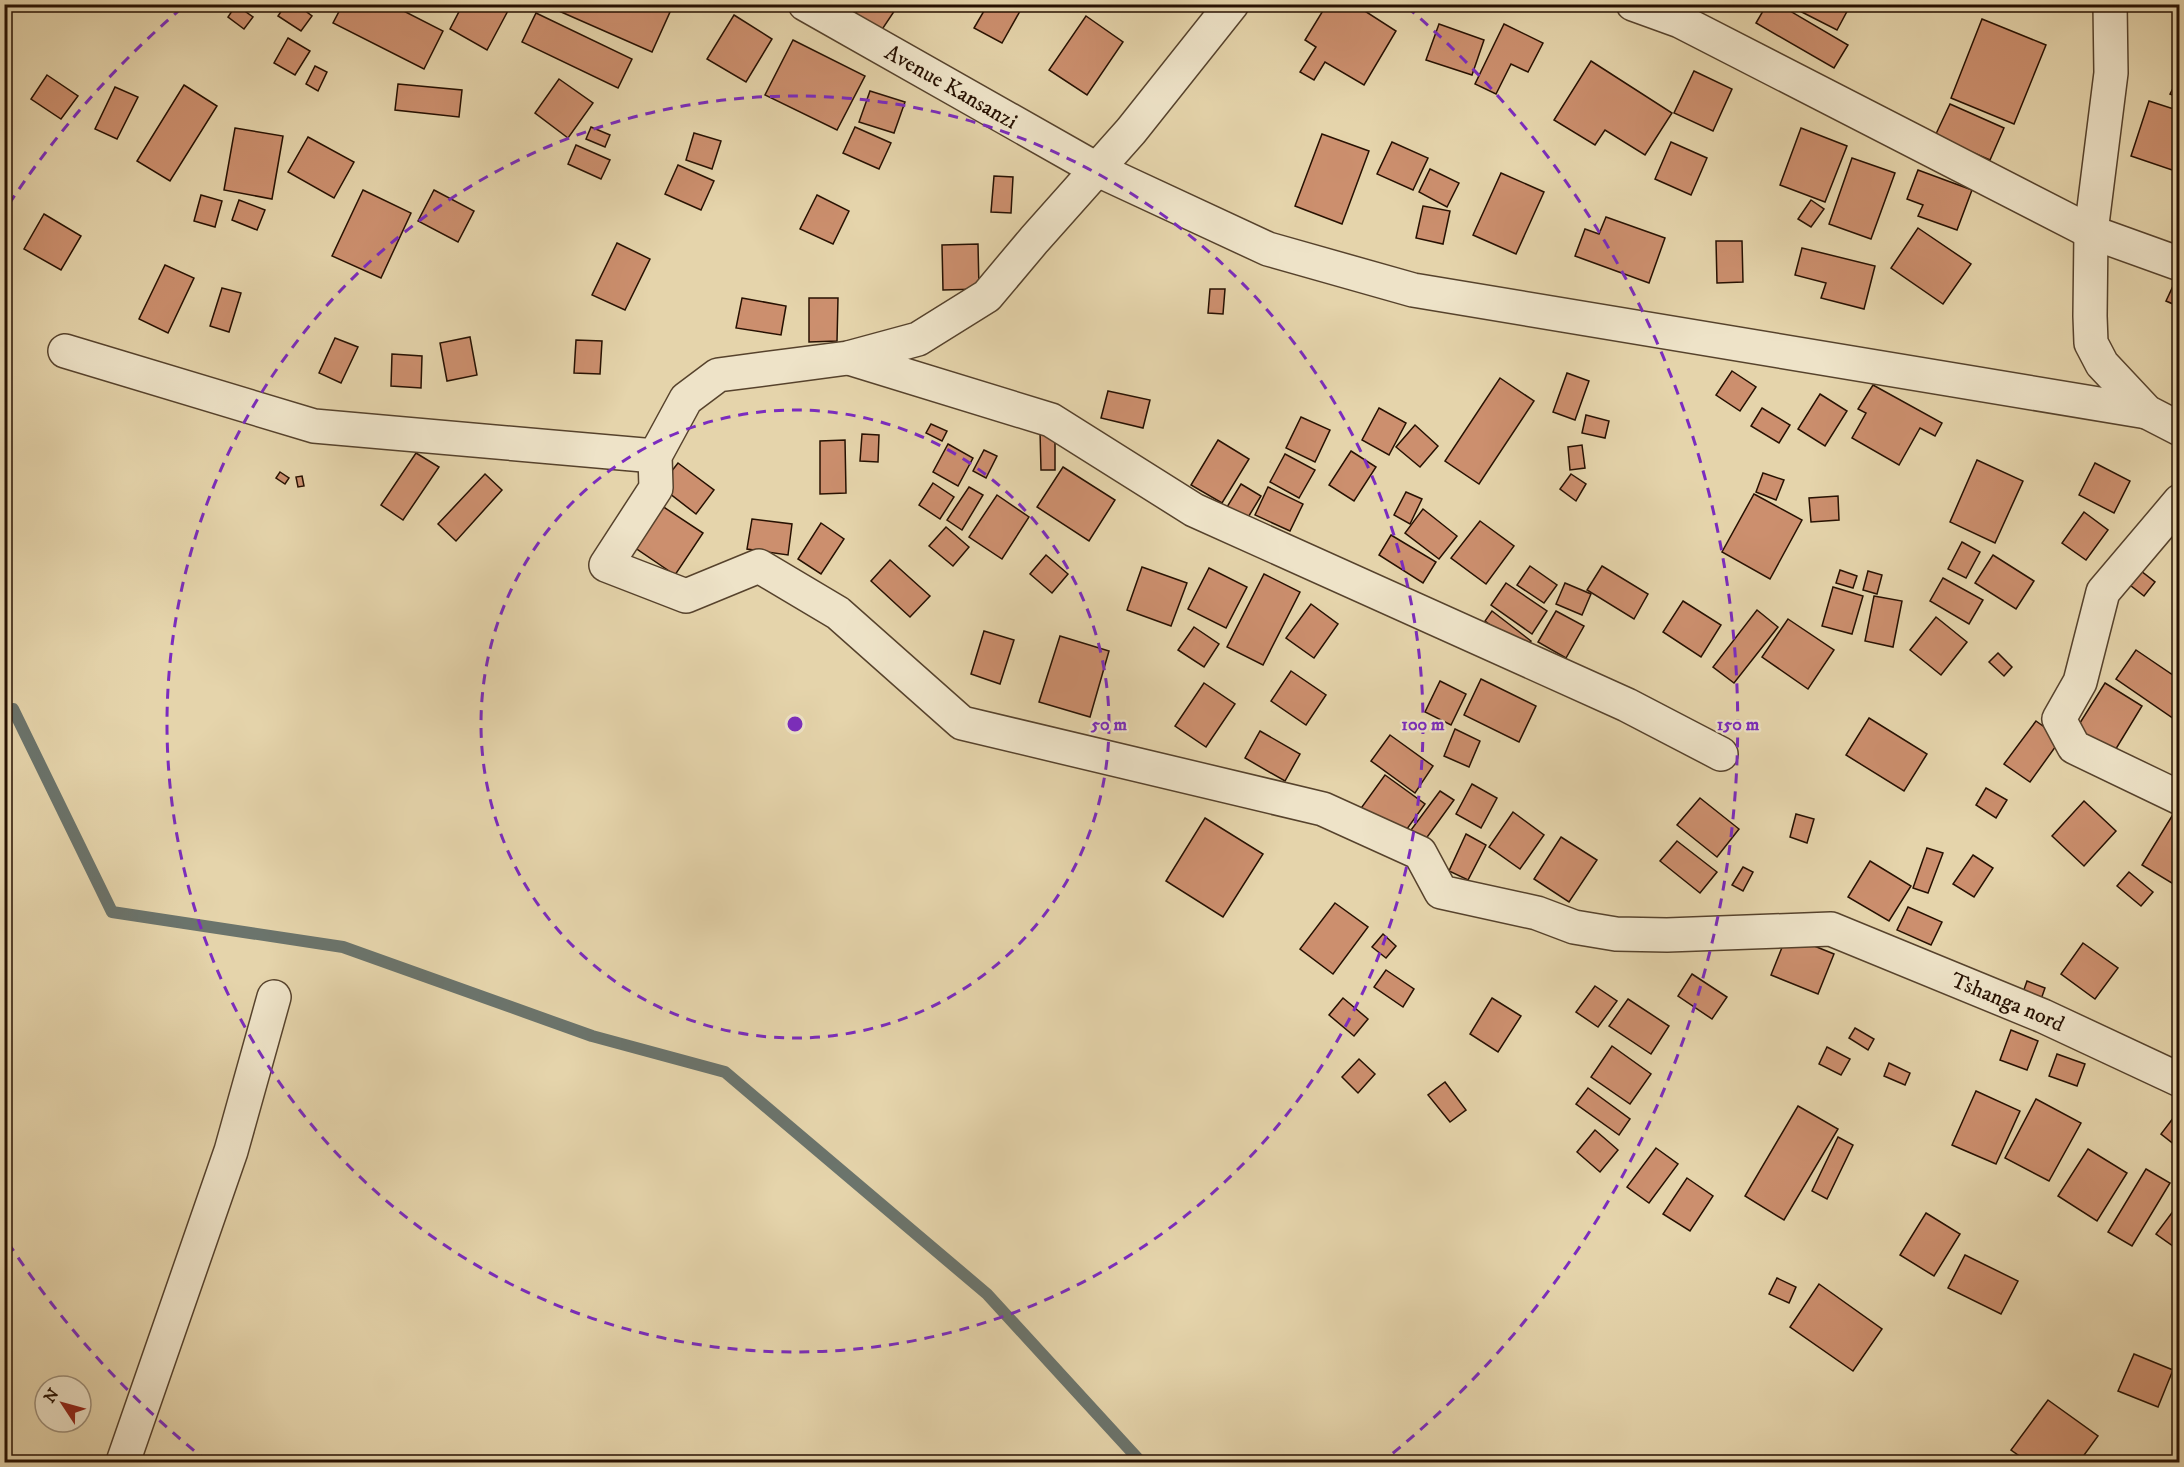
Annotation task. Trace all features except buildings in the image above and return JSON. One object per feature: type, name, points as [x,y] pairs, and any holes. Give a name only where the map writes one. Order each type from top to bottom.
[{"type":"street","name":"Avenue Kansanzi","points":[[804,4],[1098,170],[1268,249],[1413,290],[2147,412]]},
{"type":"street","points":[[65,351],[314,426],[655,456],[686,399],[718,375],[848,357],[918,339],[987,296],[1098,170],[1232,4]]},
{"type":"street","points":[[1633,4],[1680,21],[2091,232],[2180,264]]},
{"type":"street","points":[[2110,4],[2111,73],[2091,232],[2091,343],[2102,364],[2147,412],[2180,429]]},
{"type":"street","points":[[848,357],[1051,420],[1194,510],[1627,705],[1721,754]]},
{"type":"street","name":"Tshanga nord","points":[[655,456],[656,488],[606,565],[686,596],[759,566],[838,613],[962,723],[1323,809],[1420,853],[1441,892],[1537,913],[1574,927],[1616,934],[1831,929],[2043,1016],[2180,1080]]},
{"type":"street","points":[[2180,501],[2103,592],[2080,682],[2059,719],[2074,747],[2180,798]]},
{"type":"street","points":[[123,1462],[231,1151],[274,997]]},
{"type":"waterway","points":[[4,711],[13,709],[112,912],[343,947],[592,1036],[725,1072],[987,1294],[1141,1462]]}]
